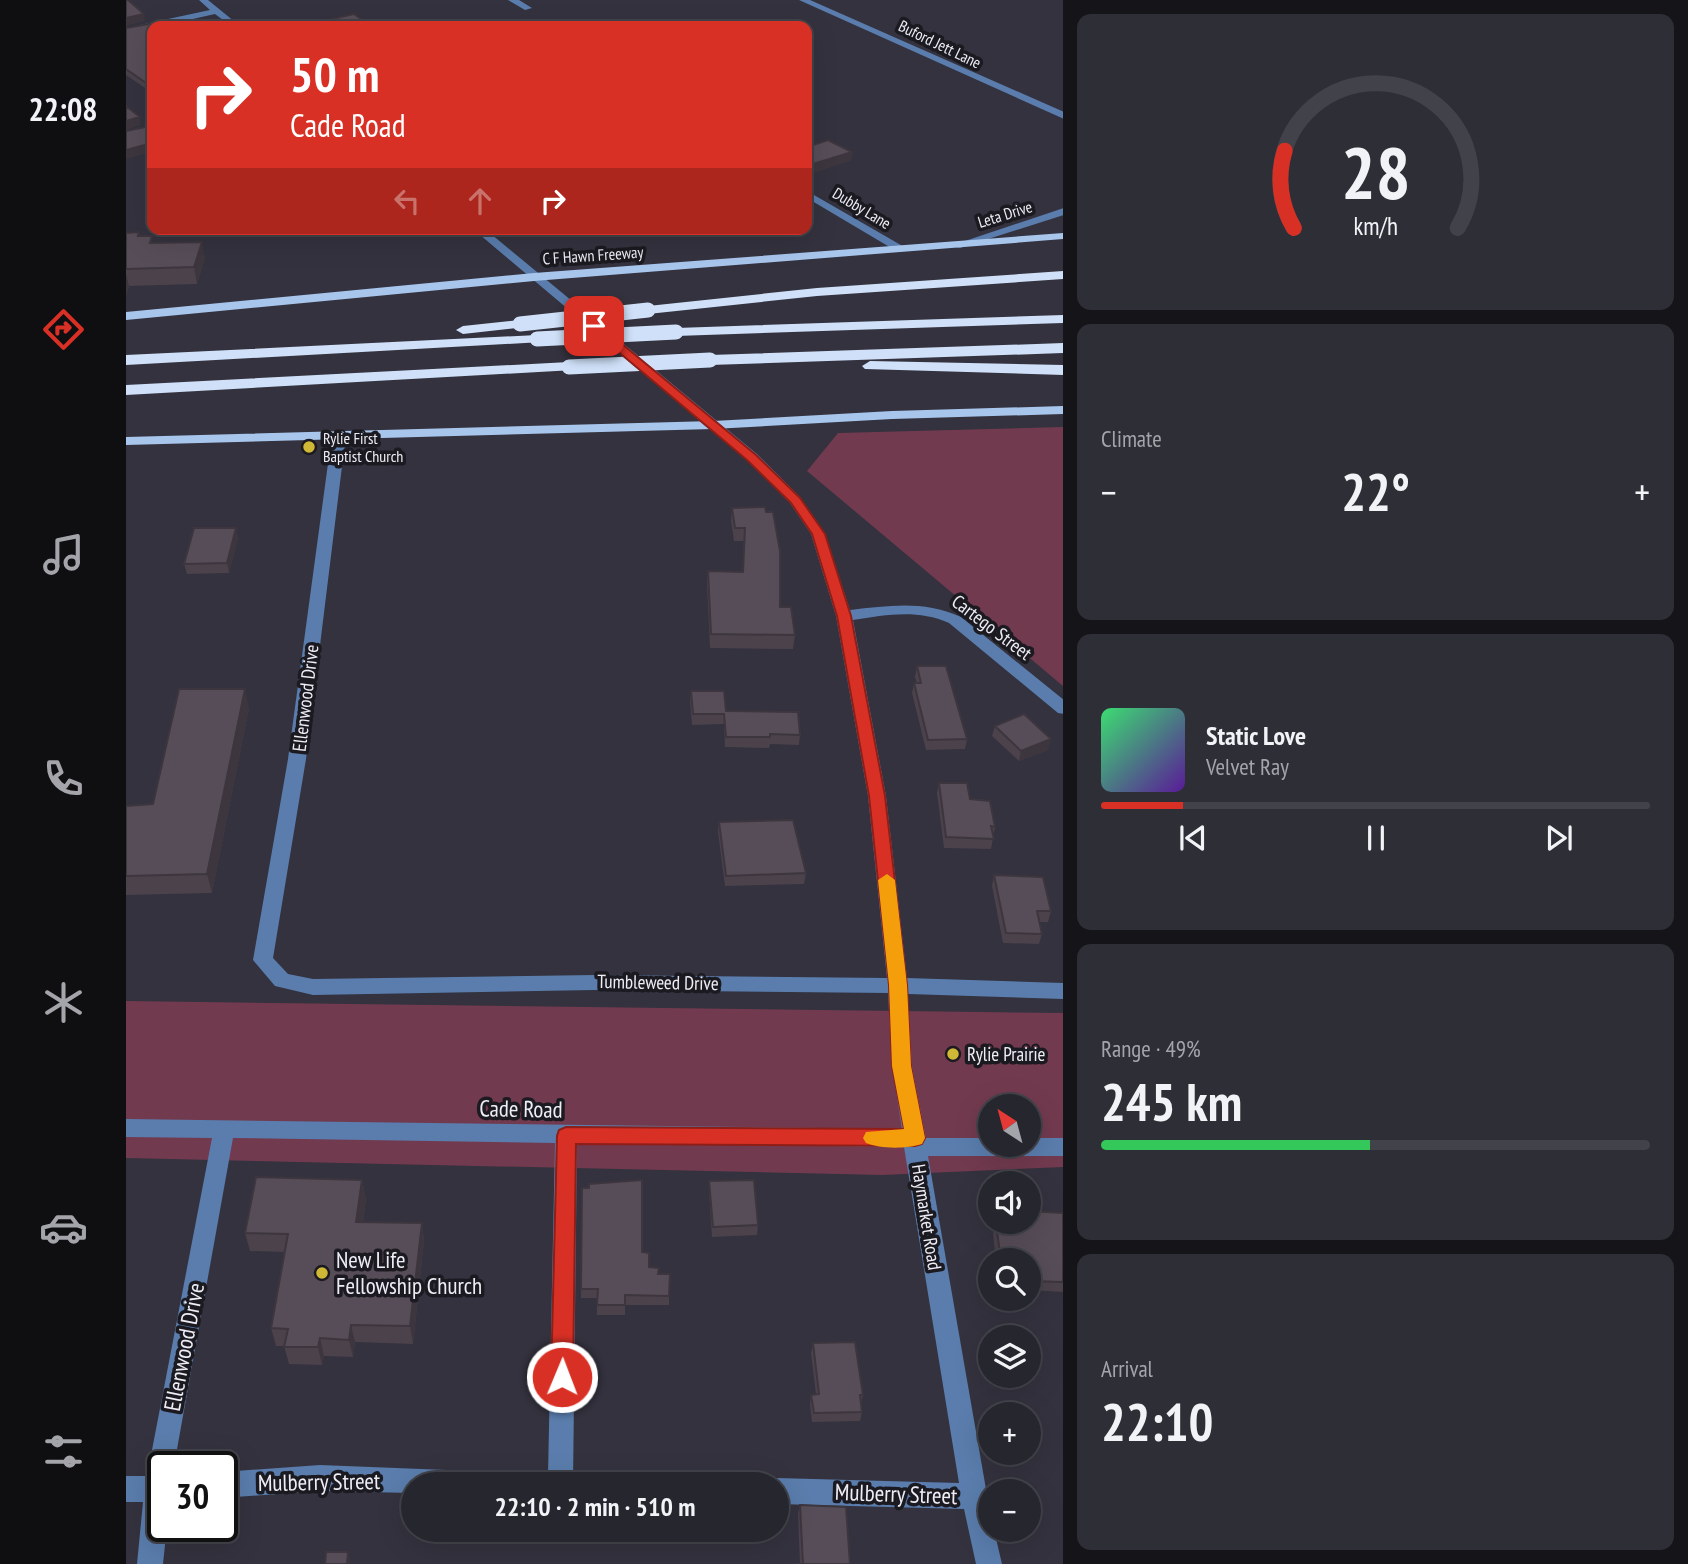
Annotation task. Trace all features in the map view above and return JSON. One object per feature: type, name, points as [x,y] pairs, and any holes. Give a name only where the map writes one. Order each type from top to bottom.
[{"type":"highway","points":[[162,358],[817,292],[1063,275]]},
{"type":"highway","points":[[126,359],[676,332],[1061,319]]},
{"type":"highway","points":[[126,390],[710,360],[1063,348]]},
{"type":"highway","points":[[710,360],[915,368],[1063,370]]},
{"type":"main road","name":"C F Hawn Freeway","points":[[126,316],[534,277],[1063,236]]},
{"type":"main road","points":[[126,441],[713,425],[892,415],[1063,410]]},
{"type":"street","points":[[203,0],[230,21]]},
{"type":"street","points":[[512,0],[528,8]]},
{"type":"street","name":"Buford Jett Lane","points":[[803,0],[1063,116]]},
{"type":"street","points":[[172,21],[217,11]]},
{"type":"street","points":[[126,31],[147,26]]},
{"type":"street","name":"Dubby Lane","points":[[812,197],[901,250]]},
{"type":"street","name":"Leta Drive","points":[[956,246],[1063,211]]},
{"type":"street","name":"Haymarket Road","points":[[485,235],[713,425],[795,500],[818,534],[844,616],[877,796],[898,985],[902,1066],[974,1496],[989,1564]]},
{"type":"street","name":"Ellenwood Drive","points":[[263,960],[297,759],[339,434]]},
{"type":"street","name":"Cartego Street","points":[[844,616],[919,607],[938,610],[955,620],[1063,709]]},
{"type":"street","name":"Tumbleweed Drive","points":[[263,960],[282,981],[313,987],[541,981],[898,985],[1063,991]]},
{"type":"street","name":"Cade Road","points":[[126,1128],[1063,1147]]},
{"type":"street","name":"Ellenwood Drive","points":[[167,1451],[225,1131]]},
{"type":"street","points":[[560,1472],[566,1136]]},
{"type":"street","name":"Mulberry Street","points":[[238,1484],[320,1478],[401,1480]]},
{"type":"street","points":[[126,1489],[147,1489]]},
{"type":"street","name":"Mulberry Street","points":[[789,1491],[974,1496]]},
{"type":"street","name":"Ellenwood Drive","points":[[150,1564],[153,1542]]},
{"type":"shaded area","points":[[1063,427],[1063,686],[807,471],[838,433]]},
{"type":"shaded area","points":[[126,1001],[1063,1013],[1063,1167],[882,1175],[126,1158]]},
{"type":"building","points":[[128,0],[144,14],[126,18]]},
{"type":"building","points":[[354,14],[364,21],[323,21]]},
{"type":"building","points":[[147,24],[147,84],[126,69],[126,28]]},
{"type":"building","points":[[126,106],[140,117],[126,121]]},
{"type":"building","points":[[147,127],[147,144],[126,150],[126,131]]},
{"type":"building","points":[[828,140],[852,152],[813,164],[812,145]]},
{"type":"building","points":[[139,232],[138,236],[152,236],[150,243],[202,242],[194,267],[126,269],[126,233]]},
{"type":"building","points":[[765,507],[766,512],[773,512],[780,551],[780,607],[791,607],[795,635],[711,634],[708,571],[743,572],[745,528],[735,528],[732,508]]},
{"type":"building","points":[[194,528],[236,528],[227,563],[184,564]]},
{"type":"building","points":[[917,666],[946,666],[967,739],[928,740],[914,683],[921,683]]},
{"type":"building","points":[[179,689],[245,689],[207,874],[126,876],[126,806],[153,804]]},
{"type":"building","points":[[691,691],[724,691],[726,711],[798,712],[800,735],[726,737],[724,714],[693,714]]},
{"type":"building","points":[[1024,714],[1051,739],[1021,751],[995,726]]},
{"type":"building","points":[[939,783],[967,783],[970,799],[990,801],[995,827],[991,826],[994,839],[946,837]]},
{"type":"building","points":[[793,820],[806,873],[726,876],[719,822]]},
{"type":"building","points":[[994,875],[1043,877],[1051,911],[1037,911],[1042,934],[1006,933]]},
{"type":"building","name":"New Life Fellowship Church","points":[[256,1177],[362,1180],[356,1222],[422,1223],[410,1326],[351,1325],[349,1340],[320,1338],[318,1347],[284,1347],[288,1329],[271,1328],[288,1234],[245,1233]]},
{"type":"building","points":[[642,1180],[642,1252],[649,1253],[649,1267],[659,1268],[658,1274],[670,1274],[669,1296],[625,1295],[625,1305],[597,1305],[598,1289],[581,1289],[582,1188],[589,1188],[589,1184]]},
{"type":"building","points":[[754,1180],[758,1225],[713,1227],[709,1181]]},
{"type":"building","points":[[1041,1212],[1063,1213],[1063,1282],[1041,1281],[1041,1248],[999,1248],[997,1234],[1041,1234]]},
{"type":"building","points":[[855,1342],[863,1395],[860,1395],[862,1412],[814,1413],[811,1395],[819,1394],[813,1343]]},
{"type":"building","points":[[800,1505],[846,1507],[850,1564],[803,1564]]},
{"type":"building","points":[[326,1552],[348,1552],[347,1564],[325,1564]]},
{"type":"slow traffic","points":[[872,1138],[915,1138],[902,1066],[898,985],[887,880]]},
{"type":"place","name":"Rylie First Baptist Church","points":[[309,447]]},
{"type":"place","name":"Rylie Prairie","points":[[953,1054]]},
{"type":"place","name":"New Life Fellowship Church","points":[[322,1273]]},
{"type":"route","points":[[562,1377],[566,1136],[915,1138],[902,1066],[898,985],[877,796],[844,616],[818,534],[795,500],[752,457],[594,326]]}]
